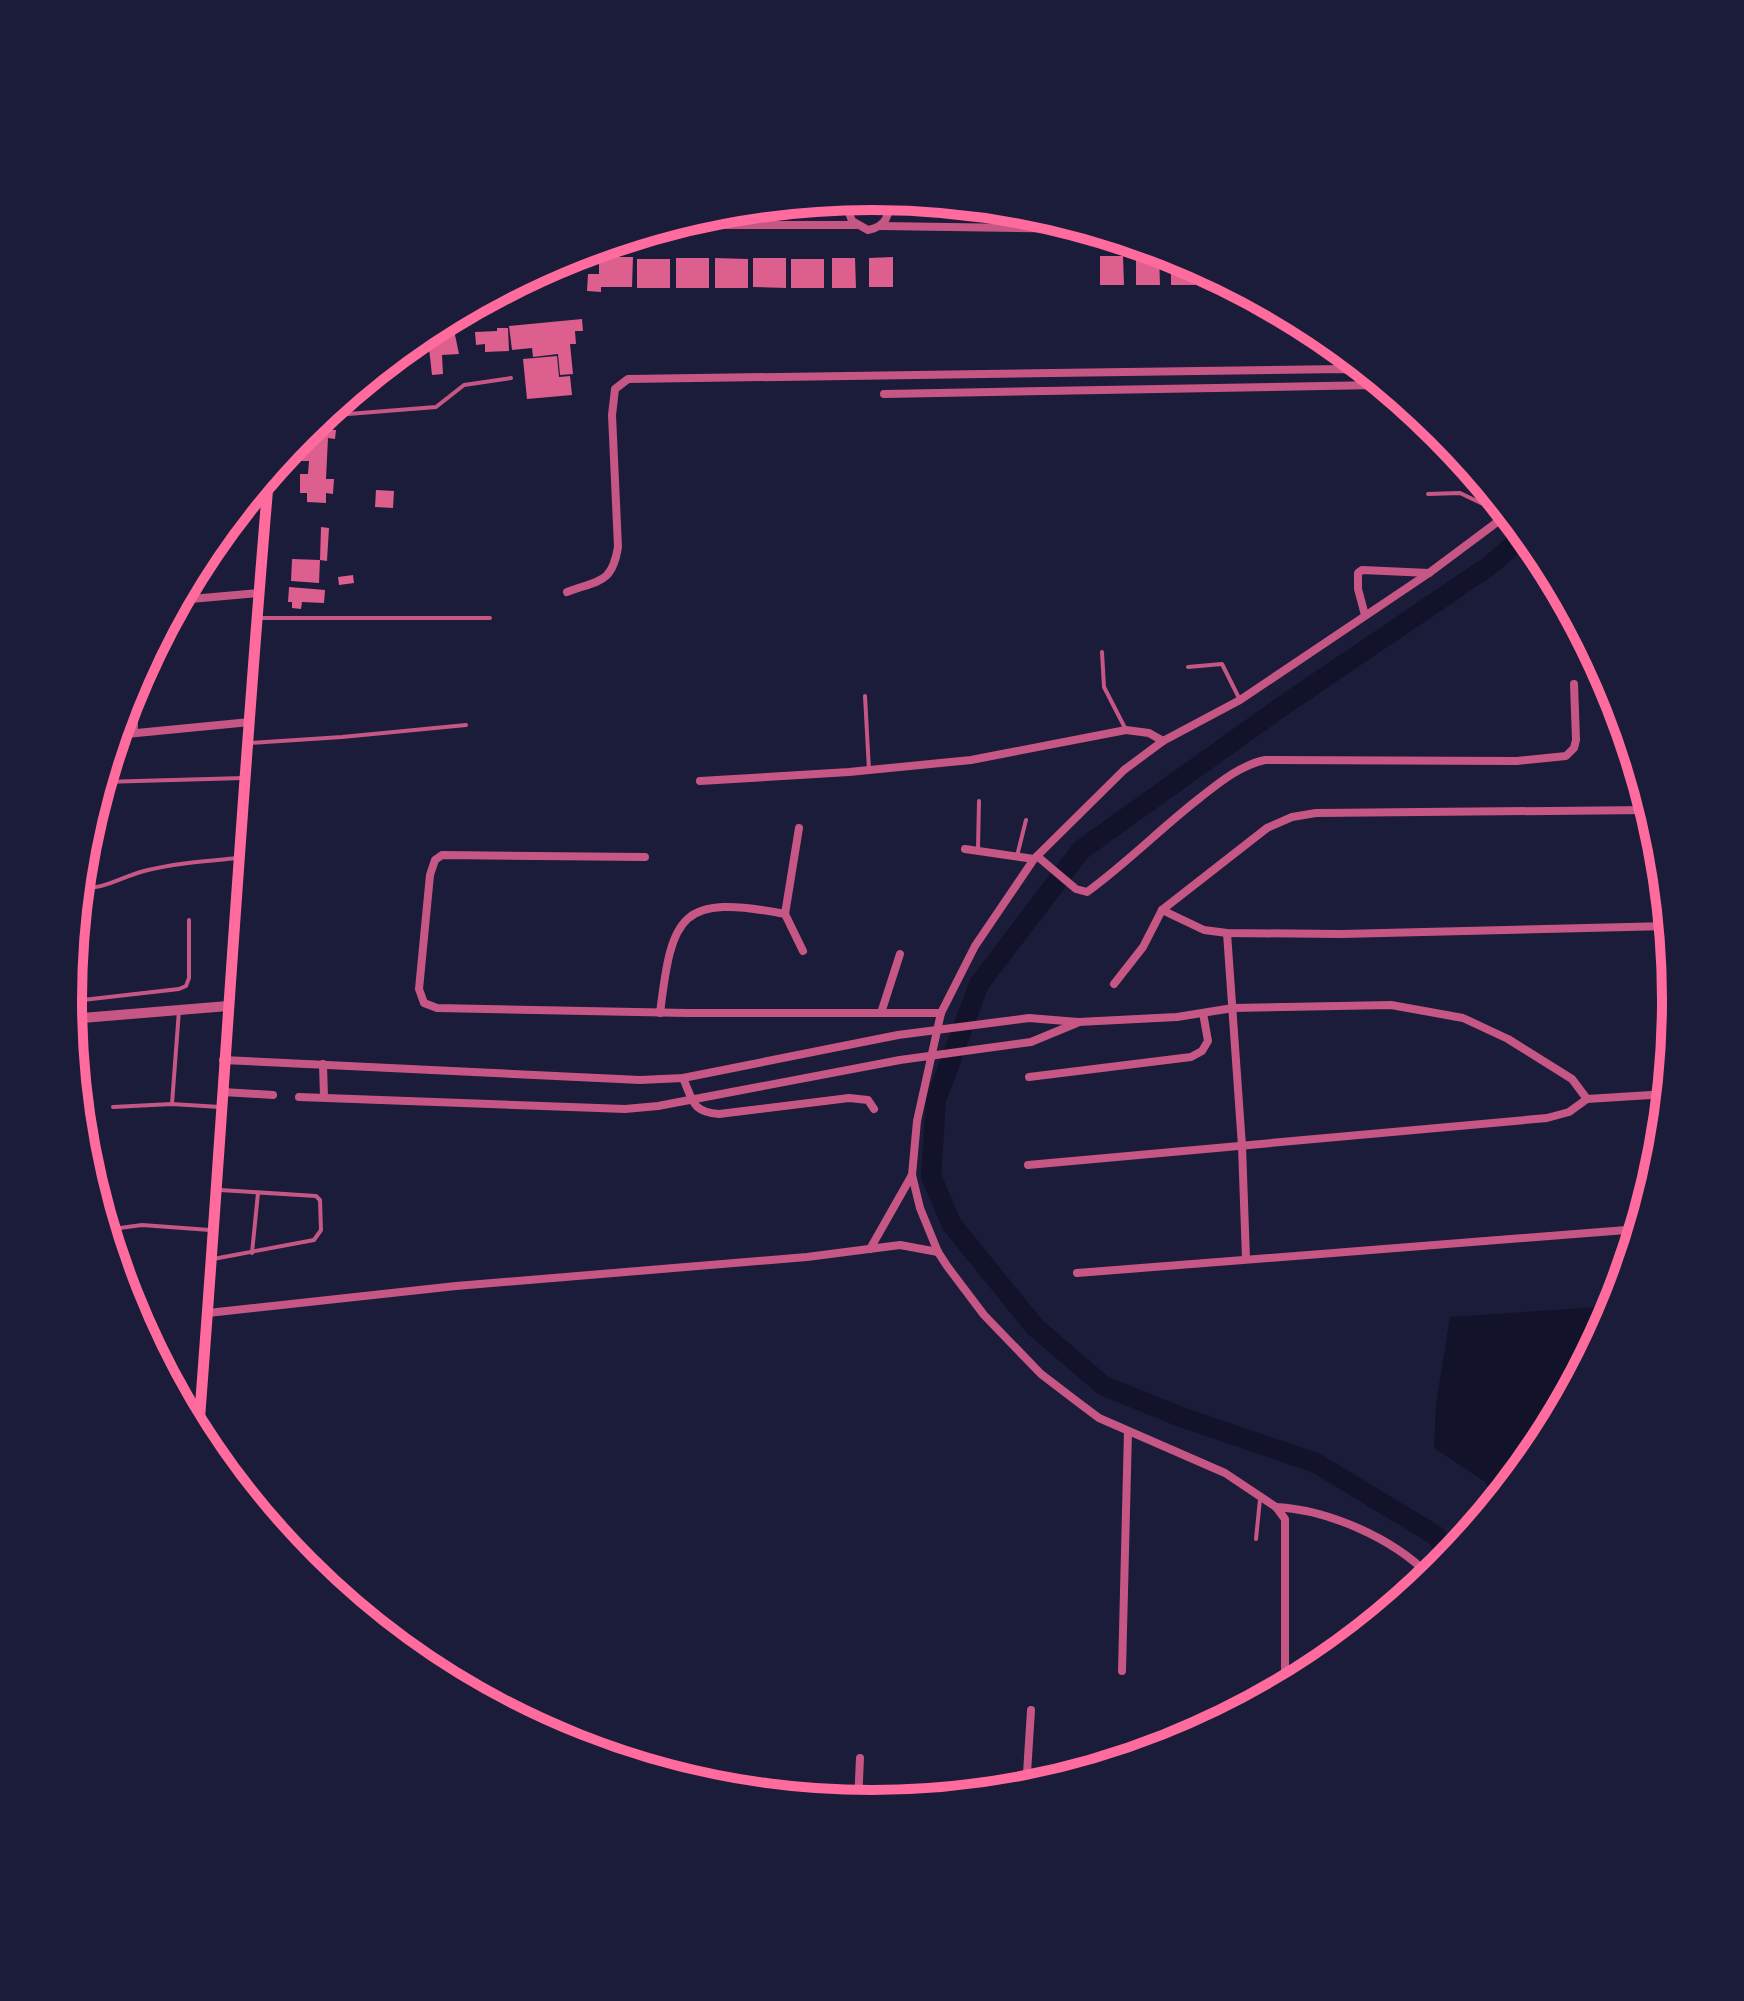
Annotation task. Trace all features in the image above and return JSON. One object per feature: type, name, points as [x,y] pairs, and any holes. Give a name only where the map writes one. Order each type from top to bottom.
[{"type":"main road","points":[[200,1414],[217,1190],[223,1060],[267,493]]},
{"type":"street","points":[[850,211],[849,216],[856,225]]},
{"type":"street","points":[[880,226],[888,217],[889,211]]},
{"type":"street","points":[[724,225],[856,225],[868,230],[880,226],[1036,228]]},
{"type":"street","points":[[567,592],[609,576],[615,566],[618,547],[612,415],[615,389],[628,379],[1348,370]]},
{"type":"street","points":[[884,394],[1367,385]]},
{"type":"street","points":[[1285,1673],[1285,1519],[1276,1507],[1225,1473],[1099,1418],[1041,1374],[984,1315],[938,1252],[920,1208],[912,1175],[917,1121],[941,1013],[975,946],[1036,858],[1124,770],[1163,741],[1240,700],[1429,573],[1499,520]]},
{"type":"street","points":[[1365,615],[1358,589],[1358,573],[1362,570],[1429,573]]},
{"type":"street","points":[[192,599],[259,593]]},
{"type":"street","points":[[965,849],[1036,858],[1084,893],[1214,787],[1256,762],[1517,761],[1566,756],[1574,748],[1576,740],[1574,684]]},
{"type":"street","points":[[129,734],[250,722]]},
{"type":"street","points":[[700,781],[971,760],[1126,730],[1149,733],[1163,741]]},
{"type":"street","points":[[1114,984],[1143,947],[1162,910],[1267,828],[1292,817],[1316,813],[1638,810]]},
{"type":"street","points":[[799,828],[785,914],[803,951]]},
{"type":"street","points":[[645,857],[442,855],[435,860],[430,875],[419,989],[424,1003],[437,1008],[660,1013],[941,1013]]},
{"type":"street","points":[[660,1013],[671,944],[677,928],[689,916],[711,908],[741,905],[785,914]]},
{"type":"street","points":[[1162,910],[1204,930],[1227,933],[1357,934],[1658,926]]},
{"type":"street","points":[[1227,933],[1242,1146],[1246,1259]]},
{"type":"street","points":[[881,1013],[900,954]]},
{"type":"street","points":[[223,1060],[640,1080],[683,1078],[898,1035],[1029,1018],[1078,1022],[1177,1017],[1233,1008],[1391,1005],[1463,1018],[1508,1039],[1572,1079],[1587,1099]]},
{"type":"street","points":[[83,1018],[228,1006]]},
{"type":"street","points":[[1029,1077],[1191,1057],[1202,1051],[1208,1041],[1203,1013]]},
{"type":"street","points":[[299,1097],[625,1109],[693,1102],[900,1060],[1031,1042],[1078,1022]]},
{"type":"street","points":[[323,1064],[324,1097]]},
{"type":"street","points":[[683,1078],[693,1102],[706,1113],[849,1098],[868,1100],[874,1109]]},
{"type":"street","points":[[223,1092],[273,1095]]},
{"type":"street","points":[[1028,1165],[1547,1118],[1569,1112],[1587,1099],[1656,1095]]},
{"type":"street","points":[[870,1249],[912,1175]]},
{"type":"street","points":[[1077,1273],[1627,1230]]},
{"type":"street","points":[[208,1313],[456,1286],[807,1257],[900,1245],[938,1252]]},
{"type":"street","points":[[1122,1671],[1128,1431]]},
{"type":"street","points":[[1276,1507],[1325,1514],[1410,1556],[1422,1568]]},
{"type":"street","points":[[1027,1775],[1031,1710]]},
{"type":"street","points":[[859,1790],[860,1758]]},
{"type":"lane","points":[[343,414],[436,407],[464,385],[511,378]]},
{"type":"lane","points":[[1428,494],[1460,493],[1485,503]]},
{"type":"lane","points":[[258,618],[490,618]]},
{"type":"lane","points":[[1102,652],[1104,687],[1126,730]]},
{"type":"lane","points":[[1188,667],[1222,664],[1240,700]]},
{"type":"lane","points":[[865,696],[869,770]]},
{"type":"lane","points":[[136,715],[136,733]]},
{"type":"lane","points":[[249,743],[466,725]]},
{"type":"lane","points":[[113,782],[246,778]]},
{"type":"lane","points":[[978,851],[979,801]]},
{"type":"lane","points":[[1017,856],[1026,820]]},
{"type":"lane","points":[[90,889],[176,864],[240,858]]},
{"type":"lane","points":[[82,1000],[186,986],[189,978],[189,920]]},
{"type":"lane","points":[[172,1104],[179,1009]]},
{"type":"lane","points":[[113,1107],[172,1104],[222,1107]]},
{"type":"lane","points":[[211,1259],[314,1240],[321,1230],[320,1200],[316,1196],[217,1190]]},
{"type":"lane","points":[[252,1253],[258,1193]]},
{"type":"lane","points":[[116,1228],[142,1225],[214,1230]]},
{"type":"lane","points":[[1256,1539],[1260,1496]]},
{"type":"shaded area","points":[[1600,1307],[1556,1396],[1491,1490],[1484,1481],[1434,1448],[1436,1404],[1450,1317]]},
{"type":"building","points":[[1100,256],[1123,256],[1124,285],[1100,285]]},
{"type":"building","points":[[1136,256],[1159,265],[1160,285],[1136,285]]},
{"type":"building","points":[[633,257],[632,287],[601,287],[601,292],[587,291],[588,274],[599,274],[599,260]]},
{"type":"building","points":[[893,257],[893,287],[869,287],[869,258]]},
{"type":"building","points":[[676,258],[709,258],[709,288],[676,288]]},
{"type":"building","points":[[715,258],[748,259],[748,288],[715,288]]},
{"type":"building","points":[[753,258],[786,258],[786,288],[753,287]]},
{"type":"building","points":[[832,258],[855,258],[856,288],[832,288]]},
{"type":"building","points":[[637,259],[670,259],[670,288],[637,288]]},
{"type":"building","points":[[791,259],[824,259],[824,288],[791,288]]},
{"type":"building","points":[[1171,270],[1195,280],[1195,285],[1171,285]]},
{"type":"building","points":[[582,319],[583,331],[575,331],[576,344],[570,344],[573,374],[560,375],[558,354],[533,357],[532,348],[512,350],[509,326]]},
{"type":"building","points":[[497,328],[508,328],[509,351],[485,352],[485,344],[476,345],[475,332],[497,331]]},
{"type":"building","points":[[454,331],[459,354],[442,355],[443,374],[432,375],[429,347]]},
{"type":"building","points":[[557,356],[559,377],[570,376],[572,395],[527,399],[523,359]]},
{"type":"building","points":[[326,430],[336,430],[335,439],[328,438],[326,479],[334,479],[333,494],[326,493],[326,503],[307,502],[307,493],[300,493],[300,474],[308,474],[309,461],[297,461]]},
{"type":"building","points":[[376,490],[394,491],[393,508],[375,507]]},
{"type":"building","points":[[321,527],[329,528],[327,561],[320,560]]},
{"type":"building","points":[[292,559],[320,560],[319,583],[291,581]]},
{"type":"building","points":[[353,575],[354,583],[339,585],[338,577]]},
{"type":"building","points":[[289,587],[325,590],[324,603],[302,602],[301,609],[292,608],[292,602],[288,602]]},
{"type":"waterway","points":[[1443,1546],[1435,1535],[1316,1463],[1181,1417],[1104,1386],[1035,1327],[952,1225],[931,1176],[936,1100],[979,984],[1081,850],[1284,705],[1489,566],[1516,543]]}]
